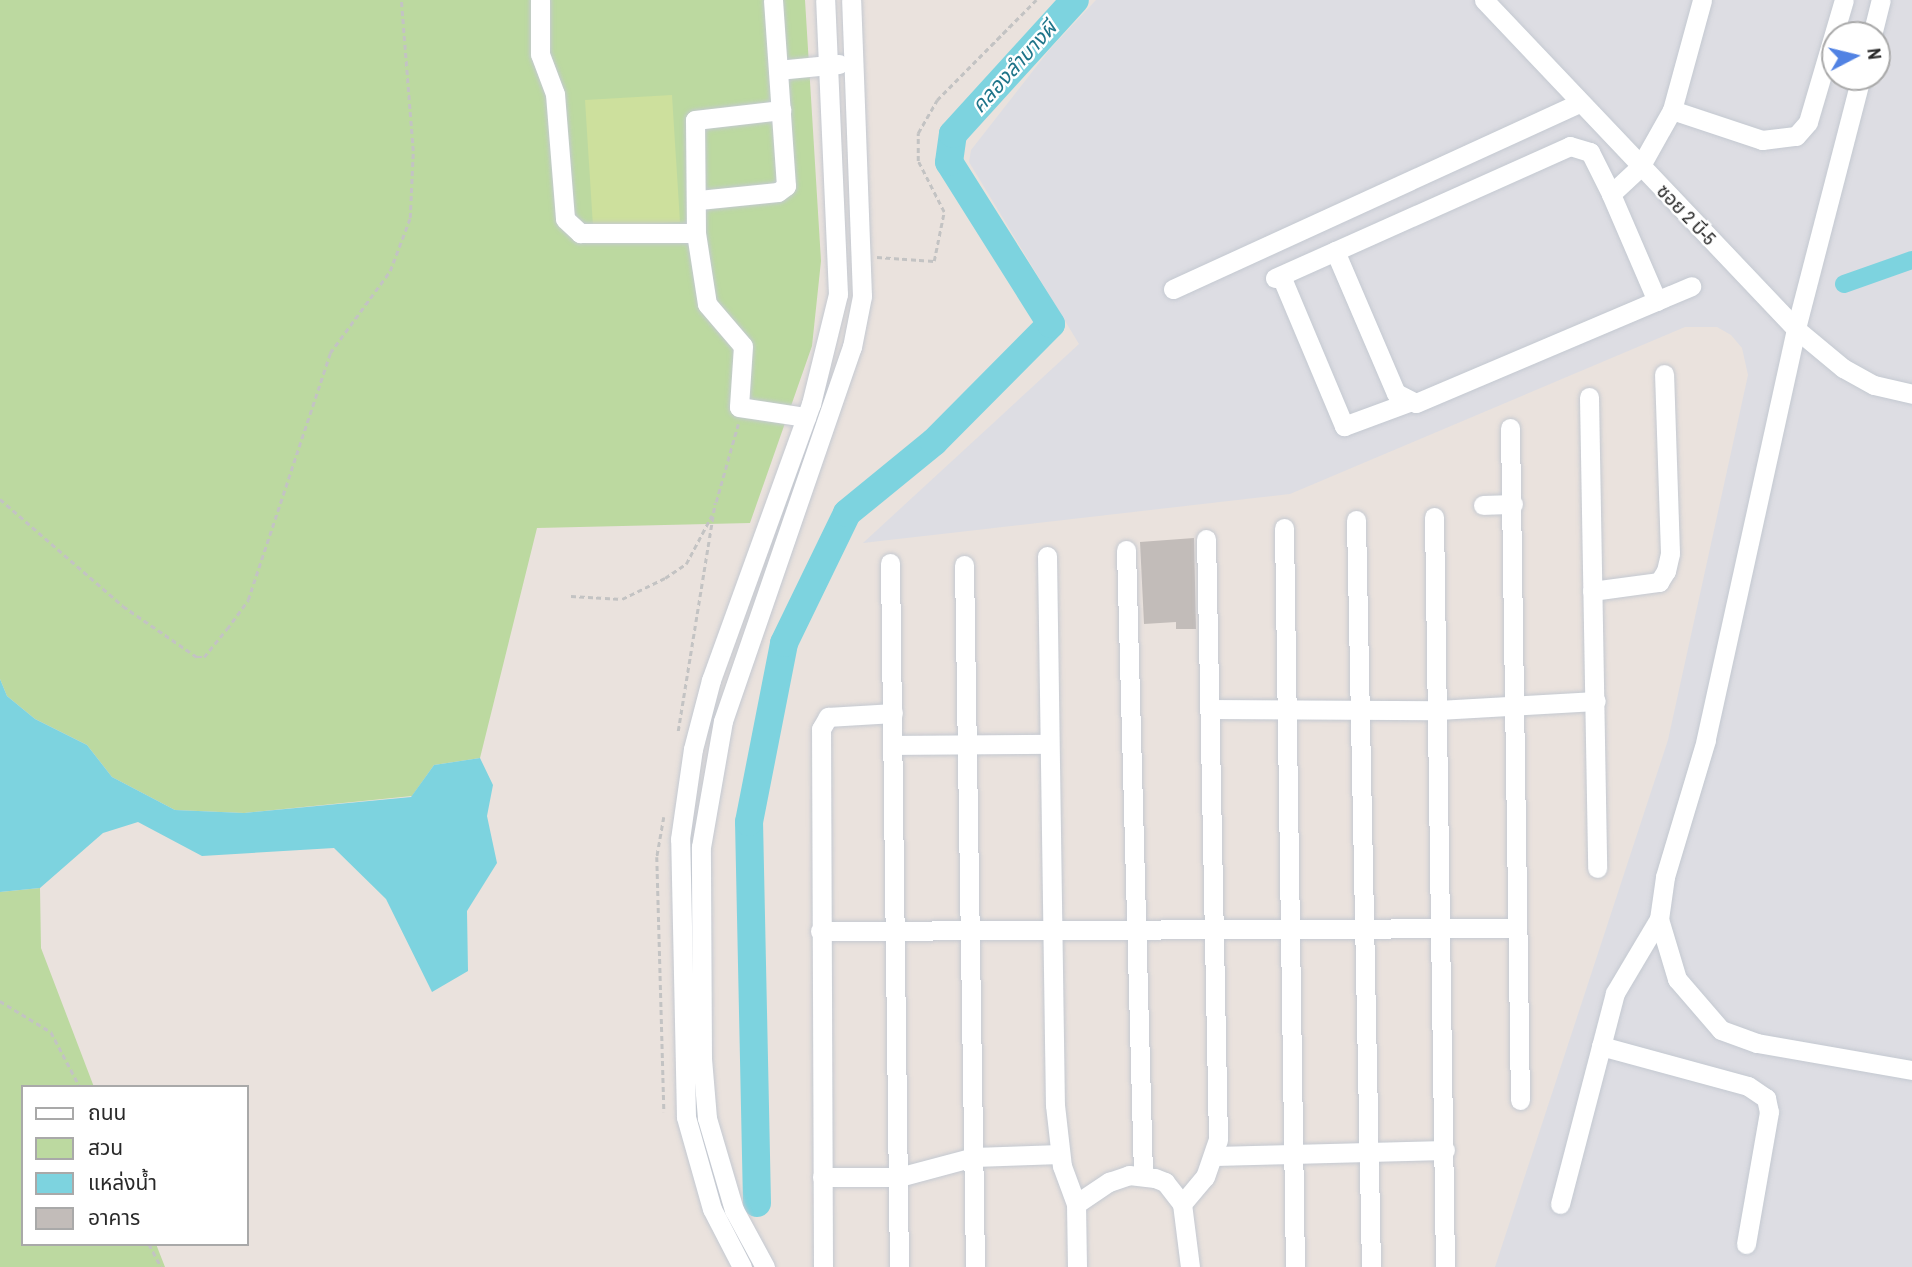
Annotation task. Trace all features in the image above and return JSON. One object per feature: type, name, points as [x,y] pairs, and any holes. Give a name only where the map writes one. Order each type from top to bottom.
[{"type":"street","points":[[540,0],[540,54],[555,94],[561,196],[571,228],[591,234],[696,233]]},
{"type":"street","points":[[699,200],[782,191],[773,0]]},
{"type":"street","points":[[742,1267],[712,1209],[686,1117],[680,839],[693,749],[711,680],[806,417],[838,294],[825,0]]},
{"type":"street","points":[[765,1267],[734,1210],[707,1118],[701,1045],[701,847],[723,720],[852,347],[863,256],[851,0]]},
{"type":"street","name":"ซอย 2 บี-5","points":[[1484,0],[1796,329],[1843,368],[1874,385],[1912,394]]},
{"type":"street","points":[[1611,194],[1640,167],[1672,110],[1702,0]]},
{"type":"street","points":[[1672,110],[1762,140],[1796,136],[1808,121],[1844,0]]},
{"type":"street","points":[[1876,21],[1881,0]]},
{"type":"street","points":[[778,70],[854,62]]},
{"type":"street","points":[[1857,91],[1796,329],[1706,740],[1664,877],[1659,919],[1677,979],[1721,1030],[1757,1043],[1912,1070]]},
{"type":"street","points":[[1173,289],[1580,103]]},
{"type":"street","points":[[780,110],[695,120],[699,200],[696,233],[707,304],[743,346],[736,394],[741,411],[806,417]]},
{"type":"street","points":[[1657,301],[1590,152],[1570,146],[1278,277],[1344,426],[1409,402],[1657,301],[1691,286]]},
{"type":"street","points":[[1335,251],[1396,393],[1409,402]]},
{"type":"street","points":[[1592,591],[1659,582],[1666,571],[1664,374]]},
{"type":"street","points":[[1589,397],[1597,868]]},
{"type":"street","points":[[1510,428],[1518,707],[1515,928],[1520,1100]]},
{"type":"street","points":[[1483,505],[1513,504]]},
{"type":"street","points":[[1434,517],[1443,928],[1445,1267]]},
{"type":"street","points":[[1356,520],[1367,929],[1371,1267]]},
{"type":"street","points":[[1284,528],[1294,930],[1295,1267]]},
{"type":"street","points":[[1182,1204],[1215,1156],[1206,539]]},
{"type":"street","points":[[1126,550],[1143,1175]]},
{"type":"street","points":[[1047,556],[1052,933],[1060,1154],[1076,1204],[1077,1267]]},
{"type":"street","points":[[890,563],[898,932],[900,1267]]},
{"type":"street","points":[[964,565],[975,1267]]},
{"type":"street","points":[[1209,709],[1288,705],[1438,710],[1596,701]]},
{"type":"street","points":[[823,1267],[821,729],[828,717],[893,713]]},
{"type":"street","points":[[894,745],[1049,744]]},
{"type":"street","points":[[1560,1204],[1615,993],[1659,919]]},
{"type":"street","points":[[820,931],[970,934],[1515,928]]},
{"type":"street","points":[[1601,1046],[1748,1086],[1766,1098],[1769,1112],[1746,1244]]},
{"type":"street","points":[[1215,1156],[1369,1149],[1445,1150]]},
{"type":"street","points":[[822,1177],[899,1177],[974,1157],[1060,1154]]},
{"type":"street","points":[[1076,1204],[1120,1177],[1143,1175],[1166,1182],[1182,1204],[1190,1267]]},
{"type":"path","points":[[0,499],[123,606],[197,657],[204,657],[227,629],[248,600],[260,569],[330,353],[390,271],[410,218],[414,151],[401,0]]},
{"type":"path","points":[[863,256],[934,261],[944,212],[918,161],[918,133],[937,100],[1036,0]]},
{"type":"path","points":[[571,596],[622,599],[686,564],[710,523],[741,411]]},
{"type":"path","points":[[0,1001],[51,1032],[79,1085]]},
{"type":"path","points":[[150,1246],[161,1267]]},
{"type":"shaded area","points":[[1096,0],[1912,0],[1912,1267],[1495,1267],[1668,740],[1748,375],[1742,348],[1731,335],[1717,327],[1685,327],[1290,494],[863,543],[1079,344],[969,162],[971,150],[1050,49]]},
{"type":"green space","points":[[0,0],[805,0],[821,261],[812,346],[750,523],[537,528],[480,758],[434,765],[412,796],[244,813],[175,810],[112,777],[87,745],[35,719],[7,696],[0,679]]},
{"type":"green space","points":[[672,95],[680,222],[593,227],[585,100]]},
{"type":"green space","points":[[40,888],[41,948],[93,1085],[21,1085],[21,1246],[157,1246],[165,1267],[0,1267],[0,892]]},
{"type":"water","points":[[0,679],[7,696],[35,719],[87,745],[112,777],[175,810],[244,813],[411,797],[434,765],[480,758],[493,785],[487,816],[497,863],[467,911],[468,971],[432,992],[386,899],[334,848],[202,856],[138,822],[103,833],[40,888],[0,892]]},
{"type":"building","points":[[1194,538],[1196,629],[1176,629],[1176,622],[1144,624],[1140,542]]},
{"type":"waterway","name":"คลองลำบางผี","points":[[757,1203],[749,822],[784,643],[847,513],[934,442],[1051,324],[949,162],[953,134],[1075,0]]},
{"type":"waterway","points":[[1844,284],[1912,260]]}]
